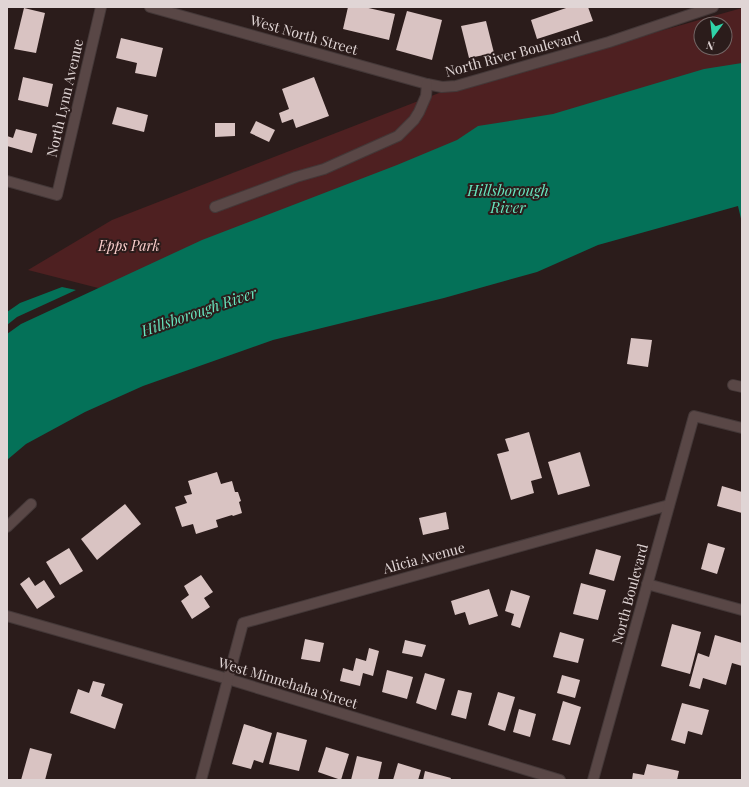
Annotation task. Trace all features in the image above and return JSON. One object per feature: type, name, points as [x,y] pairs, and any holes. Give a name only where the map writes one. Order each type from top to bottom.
[{"type":"street","name":"North Lynn Avenue","points":[[7,181],[57,195],[101,7]]},
{"type":"street","name":"West North Street","points":[[150,7],[427,84]]},
{"type":"street","name":"North River Boulevard","points":[[215,207],[296,177],[324,169],[398,136],[414,120],[419,112],[426,96],[427,84],[442,87],[456,86],[609,42],[713,7]]},
{"type":"street","name":"North Boulevard","points":[[593,780],[694,416],[742,428]]},
{"type":"street","points":[[7,527],[30,504]]},
{"type":"street","name":"Alicia Avenue","points":[[228,679],[242,623],[669,505]]},
{"type":"street","points":[[647,584],[742,610]]},
{"type":"street","name":"West Minnehaha Street","points":[[7,616],[228,679],[560,780]]},
{"type":"street","points":[[201,780],[228,679]]},
{"type":"green space","name":"Epps Park","points":[[742,8],[742,69],[106,290],[28,270],[112,220],[439,93],[693,22],[693,56],[733,56],[733,16],[713,16]]},
{"type":"water","name":"Hillsborough River","points":[[742,63],[742,223],[738,206],[598,245],[537,272],[444,298],[273,340],[143,386],[85,412],[26,444],[7,460],[7,334],[21,324],[202,240],[397,165],[457,140],[478,126],[553,114],[704,69]]},
{"type":"water","points":[[62,287],[76,290],[17,317],[7,325],[7,312],[20,303]]},
{"type":"building","points":[[348,7],[364,7],[395,14],[389,40],[343,29]]},
{"type":"building","points":[[569,7],[588,7],[593,21],[537,39],[531,20]]},
{"type":"building","points":[[24,8],[45,13],[36,53],[14,49]]},
{"type":"building","points":[[407,11],[442,20],[432,60],[396,50]]},
{"type":"building","points":[[486,21],[494,53],[469,58],[461,26]]},
{"type":"building","points":[[121,38],[163,48],[156,77],[135,73],[137,63],[116,58]]},
{"type":"building","points":[[23,77],[53,84],[48,107],[18,100]]},
{"type":"building","points":[[314,77],[329,116],[296,128],[293,119],[282,123],[279,113],[289,109],[282,89]]},
{"type":"building","points":[[117,107],[148,115],[144,132],[112,124]]},
{"type":"building","points":[[256,121],[275,130],[269,142],[250,133]]},
{"type":"building","points":[[215,123],[235,123],[235,136],[215,137]]},
{"type":"building","points":[[16,129],[37,134],[32,153],[7,146],[7,136],[13,138]]},
{"type":"building","points":[[631,338],[652,340],[648,367],[627,364]]},
{"type":"building","points":[[529,432],[542,478],[531,481],[534,493],[511,500],[497,454],[509,451],[505,439]]},
{"type":"building","points":[[580,452],[590,486],[558,495],[548,462]]},
{"type":"building","points":[[217,472],[221,484],[232,481],[235,492],[238,492],[241,501],[239,502],[242,513],[216,520],[218,527],[196,534],[193,524],[182,527],[175,507],[187,503],[184,496],[192,494],[188,481]]},
{"type":"building","points":[[722,486],[742,492],[742,513],[717,506]]},
{"type":"building","points":[[125,504],[141,524],[97,560],[81,539]]},
{"type":"building","points":[[446,512],[449,529],[423,535],[419,518]]},
{"type":"building","points":[[708,543],[725,548],[717,574],[701,569]]},
{"type":"building","points":[[69,548],[83,571],[60,585],[46,562]]},
{"type":"building","points":[[596,549],[621,556],[614,581],[589,574]]},
{"type":"building","points":[[201,575],[213,592],[204,598],[210,607],[192,619],[181,601],[189,595],[184,586]]},
{"type":"building","points":[[29,577],[35,586],[44,580],[55,597],[37,609],[20,584]]},
{"type":"building","points":[[581,583],[606,590],[598,620],[573,614]]},
{"type":"building","points":[[489,589],[498,616],[469,625],[465,612],[455,615],[451,601]]},
{"type":"building","points":[[511,590],[530,596],[520,628],[511,625],[514,614],[505,611]]},
{"type":"building","points":[[672,624],[701,632],[690,674],[661,666]]},
{"type":"building","points":[[560,632],[584,639],[578,663],[553,657]]},
{"type":"building","points":[[715,635],[742,643],[742,666],[732,663],[726,685],[703,678],[700,689],[689,686],[698,653],[709,657]]},
{"type":"building","points":[[305,639],[324,643],[320,662],[301,659]]},
{"type":"building","points":[[405,640],[426,645],[422,657],[402,653]]},
{"type":"building","points":[[369,648],[379,651],[373,676],[363,673],[360,686],[340,681],[343,668],[353,671],[356,658],[366,661]]},
{"type":"building","points":[[387,670],[413,677],[407,699],[382,692]]},
{"type":"building","points":[[425,673],[445,679],[436,710],[416,703]]},
{"type":"building","points":[[562,675],[580,680],[575,698],[557,693]]},
{"type":"building","points":[[93,681],[105,684],[101,696],[123,704],[115,729],[70,713],[78,689],[89,693]]},
{"type":"building","points":[[458,690],[472,693],[466,719],[451,715]]},
{"type":"building","points":[[498,692],[515,697],[505,731],[488,725]]},
{"type":"building","points":[[563,701],[581,707],[570,745],[552,740]]},
{"type":"building","points":[[682,703],[709,710],[702,735],[688,731],[685,744],[671,740]]},
{"type":"building","points":[[519,709],[536,714],[530,737],[513,732]]},
{"type":"building","points":[[244,724],[272,733],[263,763],[254,760],[251,769],[232,764]]},
{"type":"building","points":[[277,732],[307,740],[299,771],[269,764]]},
{"type":"building","points":[[326,747],[349,754],[341,780],[318,772]]},
{"type":"building","points":[[30,748],[52,754],[45,780],[21,780]]},
{"type":"building","points":[[357,756],[382,762],[378,780],[351,780]]},
{"type":"building","points":[[398,763],[421,770],[418,780],[393,780]]},
{"type":"building","points":[[647,764],[679,771],[677,780],[632,780],[633,773],[644,775]]},
{"type":"building","points":[[425,771],[451,778],[450,780],[423,780]]}]
